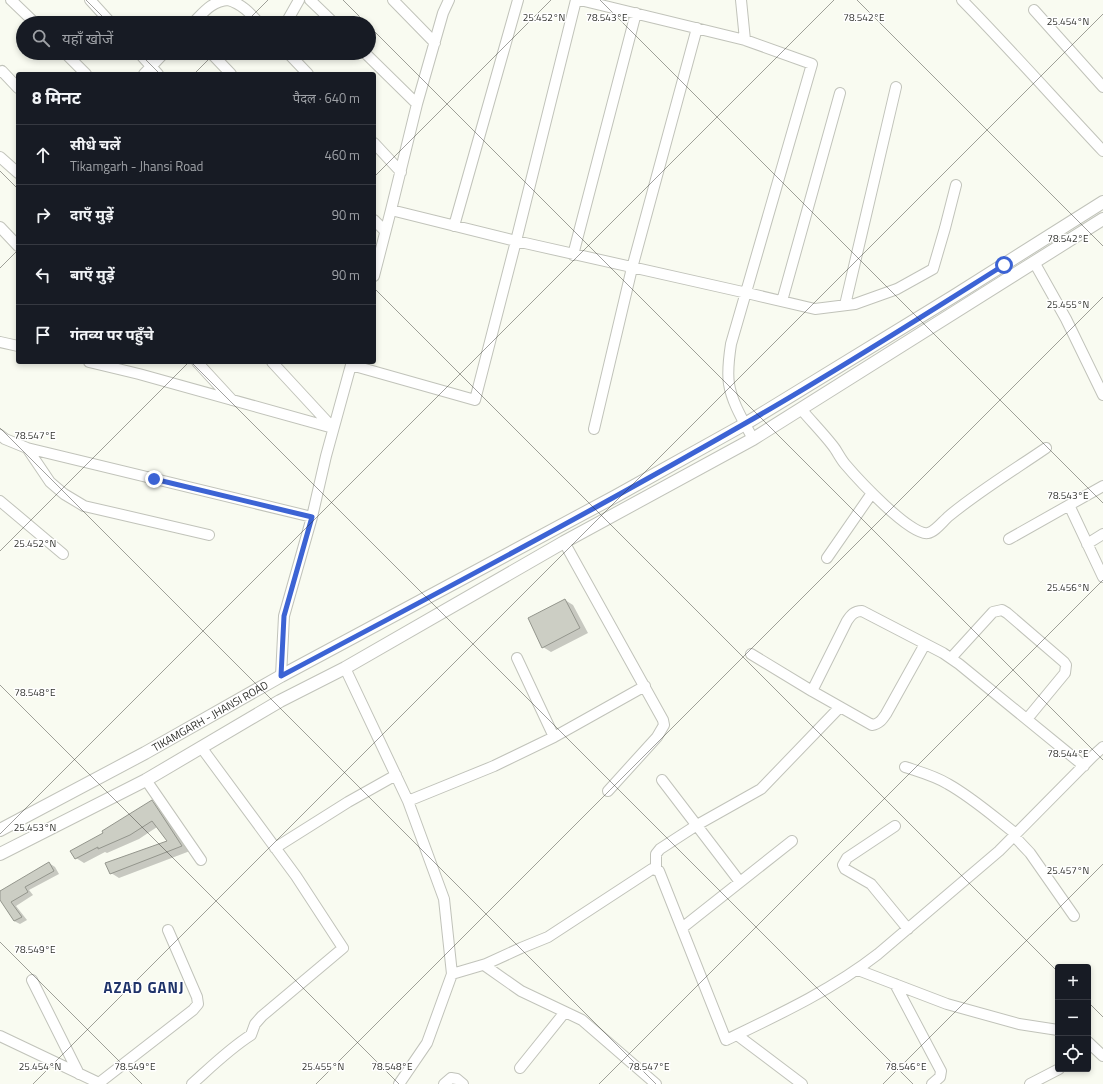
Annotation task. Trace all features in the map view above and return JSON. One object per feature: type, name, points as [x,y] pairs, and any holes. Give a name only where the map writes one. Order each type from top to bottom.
[{"type":"street","points":[[11,0],[27,16]]},
{"type":"street","points":[[90,0],[105,16]]},
{"type":"street","points":[[200,16],[210,5],[220,0],[228,0],[237,3],[252,16]]},
{"type":"street","points":[[290,16],[299,0]]},
{"type":"street","points":[[310,0],[327,16]]},
{"type":"street","points":[[393,0],[435,43]]},
{"type":"street","points":[[376,268],[417,104],[443,13],[449,0]]},
{"type":"street","points":[[454,226],[518,0]]},
{"type":"street","points":[[353,364],[475,400],[576,0]]},
{"type":"street","points":[[580,0],[745,40],[812,64],[731,344],[728,363],[729,385],[734,401],[752,439]]},
{"type":"street","points":[[741,0],[745,40]]},
{"type":"street","points":[[962,0],[1103,151]]},
{"type":"street","points":[[1034,10],[1103,86]]},
{"type":"street","points":[[574,255],[636,13]]},
{"type":"street","points":[[594,429],[632,268],[697,28]]},
{"type":"street","points":[[72,60],[84,72]]},
{"type":"street","points":[[143,60],[151,72],[159,60]]},
{"type":"street","points":[[218,60],[229,72]]},
{"type":"street","points":[[295,60],[306,72]]},
{"type":"street","points":[[372,60],[417,104]]},
{"type":"street","points":[[1,71],[16,86]]},
{"type":"street","points":[[845,305],[896,87]]},
{"type":"street","points":[[782,301],[840,93]]},
{"type":"street","points":[[376,145],[401,172]]},
{"type":"street","points":[[0,157],[16,171]]},
{"type":"street","points":[[391,210],[574,255],[815,309],[855,304],[897,289],[933,269],[956,186]]},
{"type":"street","name":"TIKAMGARH - JHANSI ROAD","points":[[0,830],[145,753],[281,676],[616,496],[745,424],[954,296],[1103,202]]},
{"type":"street","points":[[0,854],[146,780],[201,746],[280,701],[345,668],[564,542],[752,439],[1103,219]]},
{"type":"street","points":[[376,222],[386,231]]},
{"type":"street","points":[[0,227],[16,244]]},
{"type":"street","points":[[1034,262],[1066,319],[1103,395]]},
{"type":"street","points":[[0,342],[16,346]]},
{"type":"street","points":[[98,364],[140,374],[333,428]]},
{"type":"street","points":[[130,364],[140,374]]},
{"type":"street","points":[[199,364],[232,400]]},
{"type":"street","points":[[274,364],[333,428]]},
{"type":"street","points":[[281,676],[284,616],[312,517],[350,364]]},
{"type":"street","points":[[801,409],[834,447],[844,463],[872,493],[898,517],[921,532],[928,534],[966,503],[1046,448]]},
{"type":"street","points":[[0,435],[5,439],[27,448],[312,517]]},
{"type":"street","points":[[27,448],[50,482],[64,494],[84,506],[209,535]]},
{"type":"street","points":[[1009,539],[1103,486]]},
{"type":"street","points":[[827,558],[872,493]]},
{"type":"street","points":[[0,501],[63,554]]},
{"type":"street","points":[[1069,505],[1103,577]]},
{"type":"street","points":[[1087,544],[1103,534]]},
{"type":"street","points":[[564,542],[645,686],[663,720],[664,725],[657,737],[608,791]]},
{"type":"street","points":[[951,658],[993,612],[1002,610],[1007,613],[1066,665],[1065,673],[1027,719]]},
{"type":"street","points":[[812,691],[847,621],[856,611],[862,611],[951,658],[1084,766]]},
{"type":"street","points":[[389,619],[398,638]]},
{"type":"street","points":[[751,654],[840,708],[872,724],[877,724],[882,721],[925,644]]},
{"type":"street","points":[[517,658],[554,737]]},
{"type":"street","points":[[345,668],[408,801],[444,899],[452,974],[427,1043],[400,1084]]},
{"type":"street","points":[[408,801],[494,766],[554,737],[645,686]]},
{"type":"street","points":[[840,708],[761,789],[696,825],[657,852],[655,857],[656,870],[659,871],[726,1040],[803,1002],[858,970],[999,851],[1103,747]]},
{"type":"street","points":[[192,1084],[242,1041],[251,1036],[255,1024],[262,1016],[343,948],[296,876],[201,746]]},
{"type":"street","points":[[905,767],[928,775],[952,786],[976,802],[1015,835],[1030,853],[1074,916]]},
{"type":"street","points":[[275,848],[348,802],[396,775]]},
{"type":"street","points":[[146,780],[201,860]]},
{"type":"street","points":[[662,780],[740,882]]},
{"type":"street","points":[[895,826],[847,858],[843,865],[845,869],[871,884],[908,929]]},
{"type":"street","points":[[682,928],[792,841]]},
{"type":"street","points":[[452,974],[484,965],[548,937],[652,870],[656,870]]},
{"type":"street","points":[[0,1036],[100,1083],[193,1010],[198,1004],[197,997],[168,930]]},
{"type":"street","points":[[484,965],[521,991],[582,1020],[656,1084]]},
{"type":"street","points":[[858,970],[954,1006],[1019,1024],[1055,1030]]},
{"type":"street","points":[[32,980],[79,1074]]},
{"type":"street","points":[[895,984],[941,1071],[940,1077],[932,1084]]},
{"type":"street","points":[[520,1068],[565,1012]]},
{"type":"street","points":[[737,1035],[802,1084]]},
{"type":"street","points":[[1030,1084],[1055,1071]]},
{"type":"street","points":[[444,1084],[451,1078],[454,1078],[463,1084]]},
{"type":"building","points":[[565,599],[580,628],[542,648],[528,618]]},
{"type":"building","points":[[152,800],[182,846],[110,874],[105,863],[167,841],[152,821],[130,835],[98,849],[98,847],[75,859],[70,851],[103,833],[102,831]]},
{"type":"building","points":[[49,862],[54,871],[25,887],[28,892],[11,902],[22,917],[14,921],[0,900],[0,891]]},
{"type":"district","name":"AZAD GANJ","points":[[144,987]]},
{"type":"route","points":[[154,479],[312,517],[284,616],[281,676],[471,575],[745,424],[1004,265]]}]
